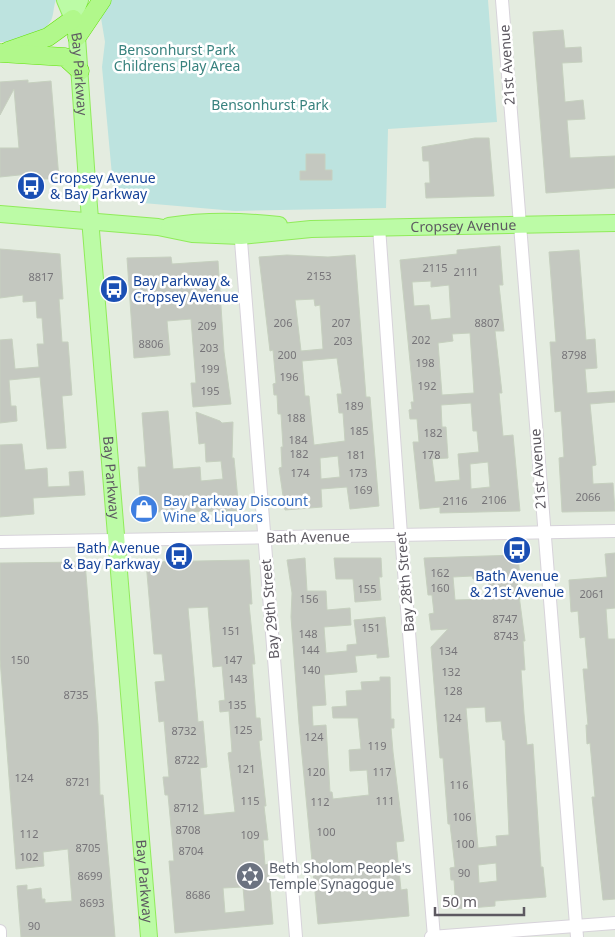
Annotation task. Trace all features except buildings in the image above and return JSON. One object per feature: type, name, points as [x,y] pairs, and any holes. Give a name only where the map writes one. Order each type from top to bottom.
[{"type":"highway","points":[[77,37],[102,0]]},
{"type":"highway","points":[[2,53],[48,37],[73,19]]},
{"type":"highway","points":[[2,53],[65,57],[80,71]]},
{"type":"main road","name":"Bay Parkway","points":[[65,0],[73,19],[77,37],[90,222],[149,937]]},
{"type":"main road","name":"Bay Parkway","points":[[73,19],[80,0]]},
{"type":"main road","name":"Cropsey Avenue","points":[[0,214],[158,228],[192,234],[240,228],[311,229],[615,223]]},
{"type":"street","name":"21st Avenue","points":[[502,0],[576,932]]},
{"type":"street","name":"Bay 28th Street","points":[[379,227],[433,937]]},
{"type":"street","name":"Bay 29th Street","points":[[240,228],[296,937]]},
{"type":"street","name":"Bath Avenue","points":[[0,542],[615,531]]},
{"type":"street","points":[[433,937],[576,932],[615,924]]},
{"type":"street","points":[[0,931],[0,937]]},
{"type":"green space","points":[[0,0],[56,0],[51,20],[46,27],[27,38],[0,42]]},
{"type":"green space","name":"Bensonhurst Park","points":[[98,0],[488,0],[497,122],[388,129],[386,208],[235,211],[143,203],[113,186],[102,67],[105,42]]},
{"type":"place","name":"Cropsey Avenue & Bay Parkway","points":[[31,186]]},
{"type":"place","name":"Bay Parkway & Cropsey Avenue","points":[[114,289]]},
{"type":"place","name":"Bay Parkway Discount Wine & Liquors","points":[[144,509]]},
{"type":"place","name":"Bath Avenue & 21st Avenue","points":[[517,550]]},
{"type":"place","name":"Bath Avenue & Bay Parkway","points":[[179,556]]},
{"type":"place","name":"Beth Sholom People's Temple Synagogue","points":[[250,876]]},
{"type":"park label","name":"Bensonhurst Park Childrens Play Area","points":[[177,58]]}]
